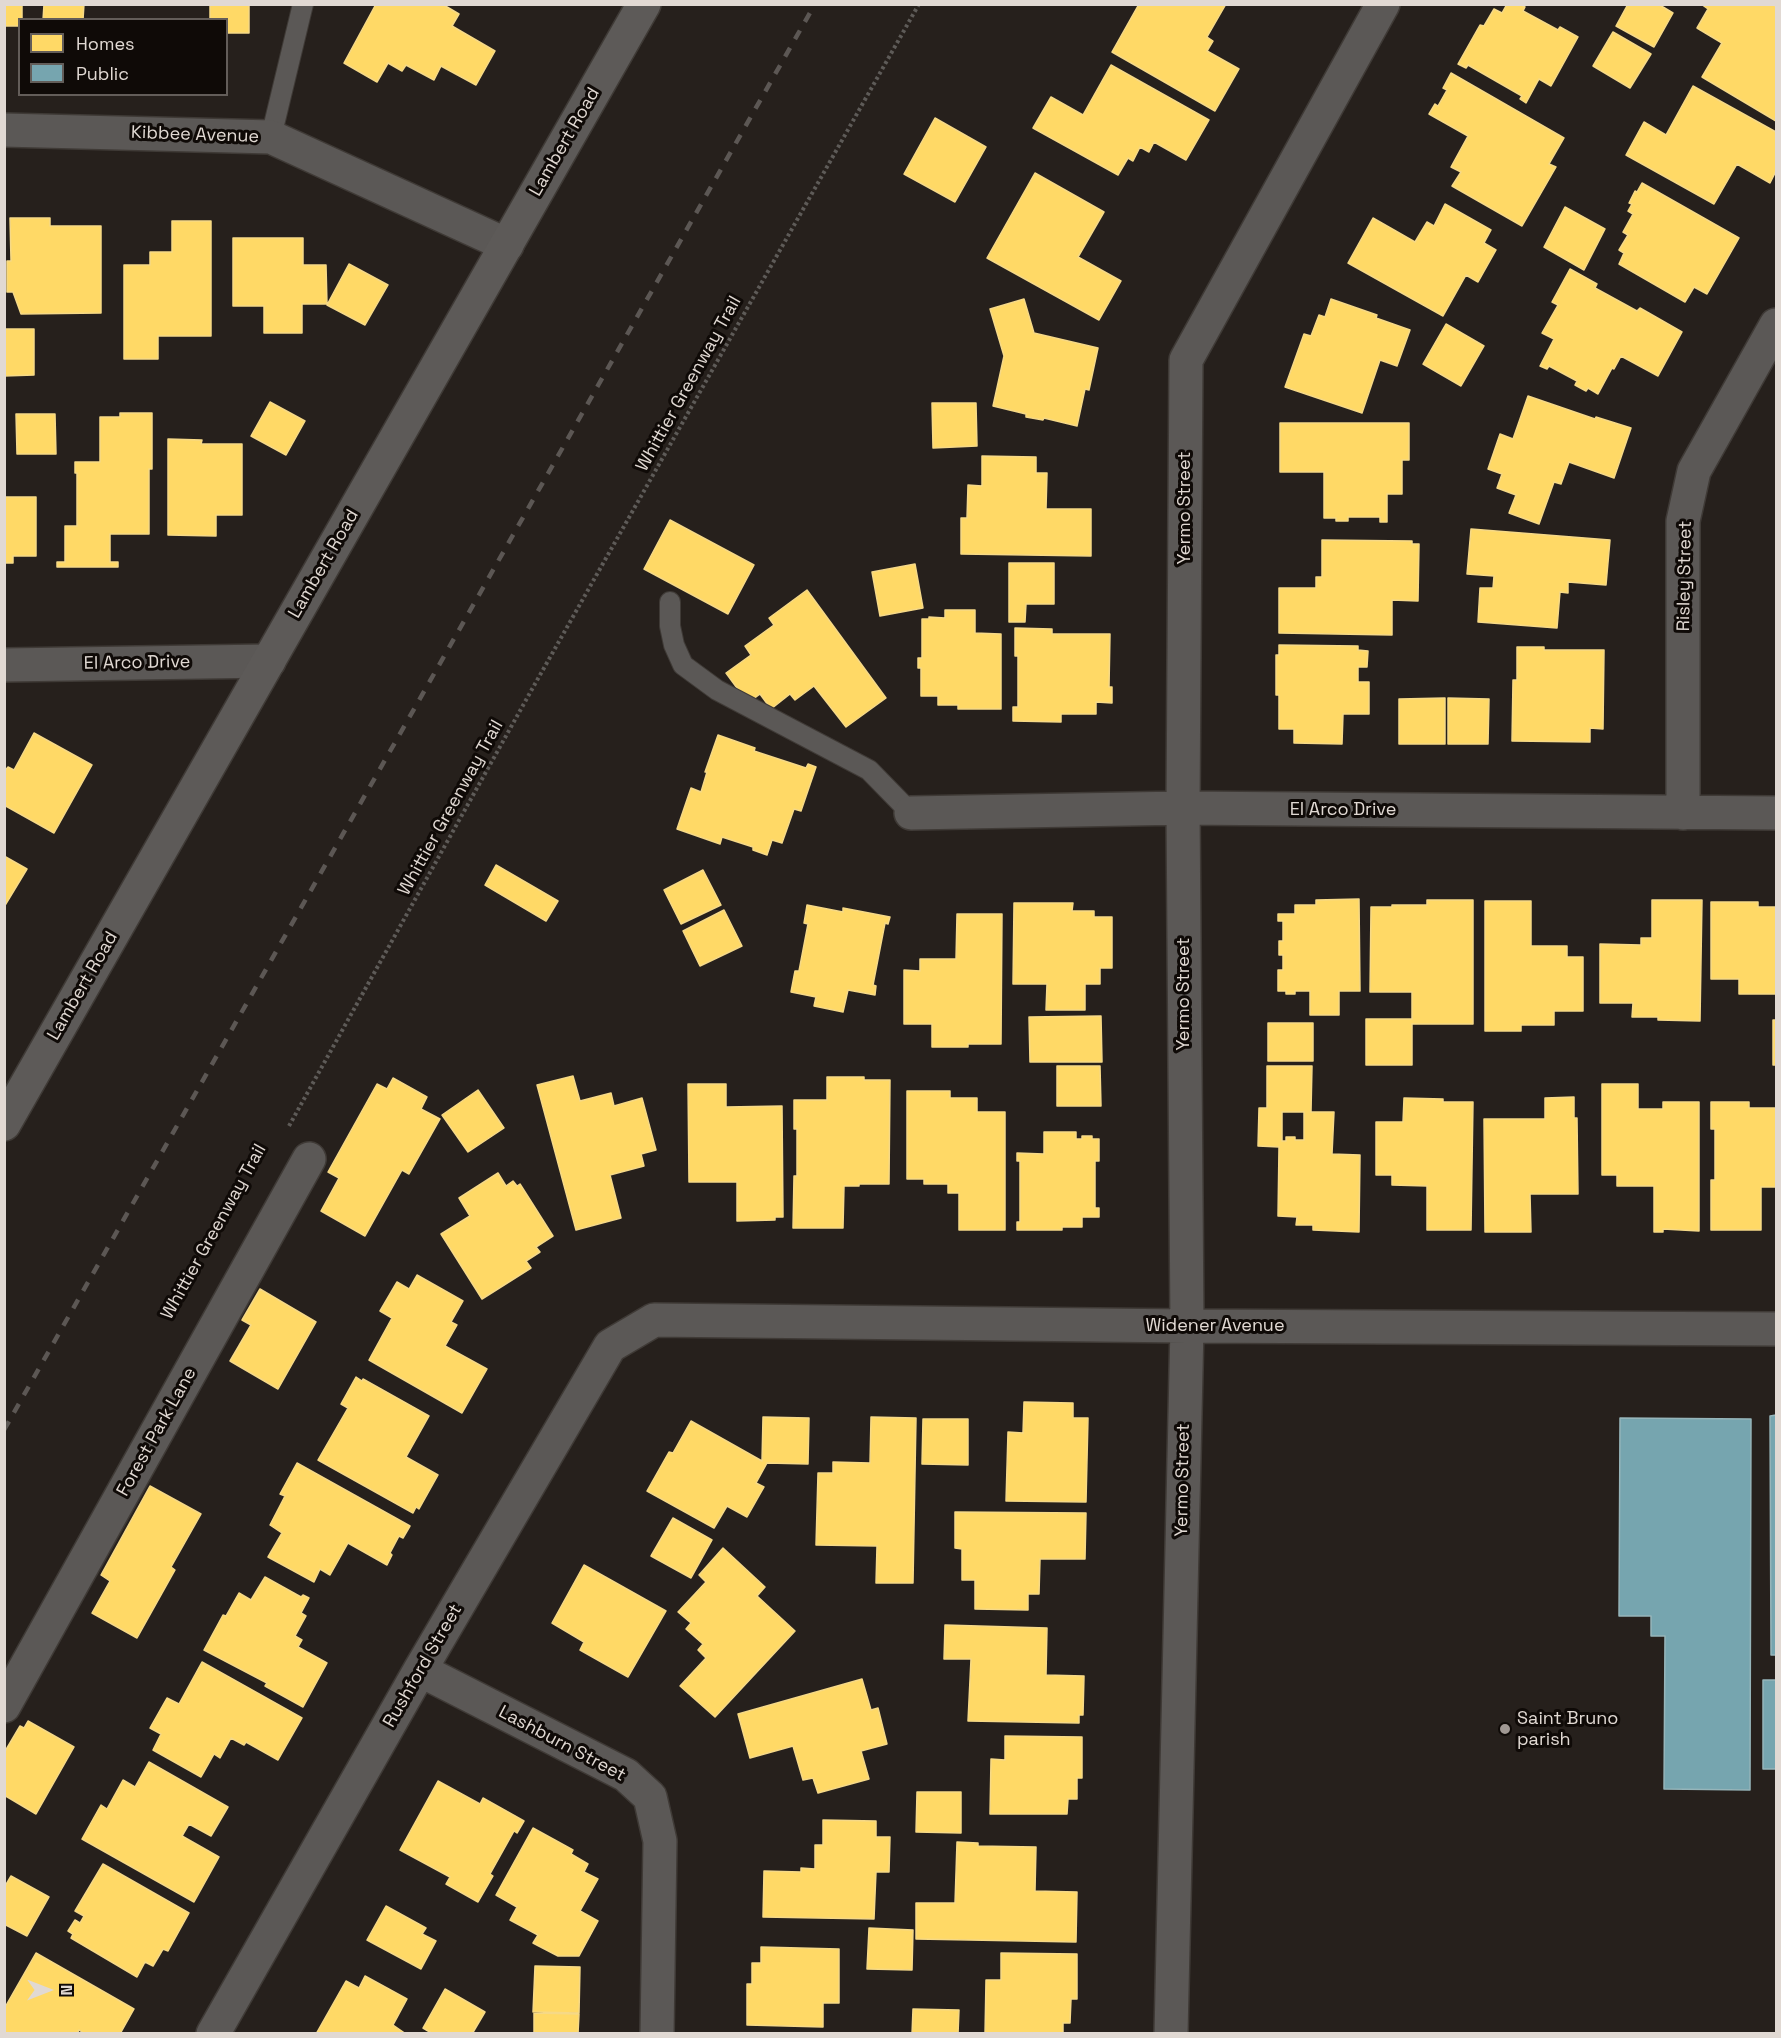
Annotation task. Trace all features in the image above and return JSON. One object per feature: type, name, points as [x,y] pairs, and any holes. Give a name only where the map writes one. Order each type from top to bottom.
[{"type":"main road","name":"Lambert Road","points":[[4,1124],[644,4]]},
{"type":"street","name":"Yermo Street","points":[[1171,2034],[1187,1326],[1183,808],[1186,360],[1383,4]]},
{"type":"street","name":"Kibbee Avenue","points":[[4,130],[271,137],[507,244]]},
{"type":"street","name":"Risley Street","points":[[1683,813],[1683,521],[1694,471],[1776,325]]},
{"type":"street","name":"El Arco Drive","points":[[4,665],[269,661]]},
{"type":"street","name":"El Arco Drive","points":[[910,813],[1183,808],[1776,813]]},
{"type":"street","name":"Forest Park Lane","points":[[4,1706],[309,1159]]},
{"type":"street","name":"Widener Avenue","points":[[654,1320],[1776,1329]]},
{"type":"street","name":"Rushford Street","points":[[213,2034],[420,1670],[610,1346],[654,1320]]},
{"type":"street","name":"Lashburn Street","points":[[420,1670],[626,1775],[650,1797],[660,1841],[657,2034]]},
{"type":"lane","points":[[271,137],[303,4]]},
{"type":"lane","points":[[670,602],[670,626],[674,645],[683,665],[717,690],[869,770],[910,813]]},
{"type":"path","name":"Whittier Greenway Trail","points":[[286,1131],[531,691],[919,4]]},
{"type":"building: Homes","points":[[4,4],[22,4],[22,18],[18,18],[18,26],[4,26]]},
{"type":"building: Homes","points":[[44,4],[84,4],[83,18],[43,18]]},
{"type":"building: Homes","points":[[210,4],[249,4],[249,33],[228,33],[228,18],[210,18]]},
{"type":"building: Homes","points":[[376,4],[442,4],[459,14],[452,26],[495,51],[476,85],[441,66],[434,80],[406,65],[402,71],[388,63],[377,82],[344,63]]},
{"type":"building: Homes","points":[[1139,4],[1226,4],[1207,37],[1213,41],[1207,51],[1239,69],[1215,111],[1112,52]]},
{"type":"building: Homes","points":[[1507,4],[1520,4],[1525,7],[1523,11],[1558,30],[1560,27],[1578,37],[1551,86],[1539,79],[1526,103],[1520,99],[1522,96],[1468,65],[1466,68],[1458,64],[1480,25],[1484,26],[1494,9],[1502,13]]},
{"type":"building: Homes","points":[[1628,4],[1658,4],[1673,13],[1654,47],[1616,26]]},
{"type":"building: Homes","points":[[1701,4],[1773,4],[1776,7],[1776,121],[1702,77],[1722,43],[1697,28],[1708,9]]},
{"type":"building: Homes","points":[[1613,32],[1651,54],[1630,88],[1593,66]]},
{"type":"building: Homes","points":[[1111,65],[1209,120],[1186,160],[1154,142],[1149,152],[1140,147],[1133,161],[1128,158],[1118,175],[1033,128],[1051,97],[1083,115]]},
{"type":"building: Homes","points":[[1451,73],[1564,138],[1549,164],[1556,167],[1522,226],[1452,186],[1461,172],[1451,167],[1468,136],[1429,114],[1435,104],[1438,106],[1447,90],[1443,88]]},
{"type":"building: Homes","points":[[1693,86],[1776,132],[1776,171],[1770,183],[1737,164],[1714,204],[1626,155],[1644,122],[1666,135]]},
{"type":"building: Homes","points":[[935,118],[986,147],[955,202],[904,174]]},
{"type":"building: Homes","points":[[1035,173],[1104,212],[1078,257],[1121,281],[1099,320],[987,258]]},
{"type":"building: Homes","points":[[1642,183],[1739,238],[1707,294],[1694,287],[1685,302],[1619,264],[1624,253],[1619,250],[1628,235],[1623,232],[1633,214],[1628,211],[1632,204],[1629,203]]},
{"type":"building: Homes","points":[[1445,204],[1491,230],[1484,243],[1496,250],[1478,282],[1466,275],[1443,316],[1348,263],[1373,218],[1415,242],[1427,222],[1434,226]]},
{"type":"building: Homes","points":[[1565,207],[1605,229],[1584,270],[1544,247]]},
{"type":"building: Homes","points":[[10,218],[50,218],[50,226],[101,226],[101,313],[21,314],[13,292],[7,292],[7,261],[11,261]]},
{"type":"building: Homes","points":[[172,221],[211,221],[211,336],[158,336],[158,359],[124,359],[124,265],[150,265],[150,252],[172,252]]},
{"type":"building: Homes","points":[[233,238],[303,238],[303,265],[326,265],[327,304],[302,304],[302,333],[264,333],[264,306],[233,306]]},
{"type":"building: Homes","points":[[349,264],[388,285],[365,325],[327,305]]},
{"type":"building: Homes","points":[[1570,269],[1597,284],[1595,288],[1637,311],[1640,308],[1682,332],[1658,376],[1621,356],[1598,394],[1588,388],[1586,391],[1575,385],[1577,381],[1549,366],[1547,369],[1540,366],[1554,339],[1542,333],[1558,305],[1552,302]]},
{"type":"building: Homes","points":[[1024,299],[1034,333],[1098,348],[1089,390],[1085,389],[1077,426],[1044,418],[1043,420],[1026,417],[1026,414],[993,406],[1004,356],[990,309]]},
{"type":"building: Homes","points":[[1331,299],[1377,315],[1376,318],[1410,330],[1397,366],[1380,360],[1362,413],[1285,387],[1304,334],[1311,336],[1319,315],[1325,317]]},
{"type":"building: Homes","points":[[1446,324],[1484,346],[1461,386],[1423,364]]},
{"type":"building: Homes","points":[[4,329],[34,329],[34,375],[4,376]]},
{"type":"building: Homes","points":[[1528,396],[1595,419],[1596,417],[1631,428],[1614,478],[1569,462],[1561,484],[1554,482],[1539,524],[1509,513],[1516,495],[1497,488],[1502,474],[1488,469],[1500,434],[1513,439]]},
{"type":"building: Homes","points":[[270,402],[305,421],[286,455],[251,436]]},
{"type":"building: Homes","points":[[932,403],[976,403],[977,446],[933,448]]},
{"type":"building: Homes","points":[[120,413],[152,413],[149,534],[110,534],[110,562],[118,562],[118,567],[57,567],[57,562],[65,562],[65,526],[77,526],[75,462],[100,462],[100,417],[120,417]]},
{"type":"building: Homes","points":[[16,414],[55,414],[56,454],[17,454]]},
{"type":"building: Homes","points":[[1280,423],[1409,423],[1409,460],[1402,460],[1402,494],[1387,494],[1387,522],[1380,522],[1380,517],[1348,517],[1348,521],[1324,518],[1324,472],[1280,472]]},
{"type":"building: Homes","points":[[168,439],[202,440],[201,444],[242,444],[242,515],[216,515],[216,536],[168,535]]},
{"type":"building: Homes","points":[[982,456],[1036,457],[1036,473],[1047,473],[1046,509],[1091,509],[1091,556],[961,554],[961,518],[967,518],[968,485],[982,486]]},
{"type":"building: Homes","points":[[4,497],[36,497],[36,556],[13,556],[13,563],[4,563]]},
{"type":"building: Homes","points":[[670,520],[754,565],[728,614],[644,569]]},
{"type":"building: Homes","points":[[1471,529],[1610,540],[1606,585],[1568,582],[1568,593],[1560,592],[1557,628],[1478,622],[1480,588],[1493,588],[1494,576],[1467,574]]},
{"type":"building: Homes","points":[[1322,540],[1412,541],[1412,544],[1419,544],[1418,601],[1392,600],[1392,635],[1279,633],[1279,588],[1316,588],[1316,577],[1322,577]]},
{"type":"building: Homes","points":[[1009,563],[1054,563],[1054,604],[1026,604],[1025,622],[1009,622]]},
{"type":"building: Homes","points":[[915,564],[923,608],[880,616],[872,572]]},
{"type":"building: Homes","points":[[807,590],[886,698],[846,727],[814,686],[795,700],[790,694],[771,709],[760,694],[748,703],[726,673],[751,655],[745,646],[774,625],[769,618]]},
{"type":"building: Homes","points":[[945,610],[975,610],[975,633],[1001,634],[1001,709],[958,709],[958,705],[938,705],[938,696],[921,696],[921,668],[918,668],[918,658],[922,658],[922,619],[945,618]]},
{"type":"building: Homes","points":[[1015,628],[1052,629],[1052,634],[1110,634],[1109,687],[1112,687],[1112,703],[1096,702],[1096,714],[1061,714],[1061,722],[1013,721],[1013,707],[1018,707],[1018,656],[1015,656]]},
{"type":"building: Homes","points":[[1279,645],[1358,646],[1358,650],[1368,651],[1367,667],[1358,667],[1358,682],[1369,682],[1369,714],[1343,714],[1342,744],[1294,743],[1294,729],[1279,729],[1276,655],[1279,655]]},
{"type":"building: Homes","points":[[1517,647],[1544,647],[1544,650],[1604,650],[1603,729],[1590,728],[1590,742],[1512,741],[1513,680],[1517,680]]},
{"type":"building: Homes","points":[[1445,698],[1445,744],[1399,744],[1399,699]]},
{"type":"building: Homes","points":[[1448,698],[1489,699],[1488,744],[1448,744]]},
{"type":"building: Homes","points":[[34,733],[92,765],[54,833],[4,805],[4,772],[8,767],[14,770]]},
{"type":"building: Homes","points":[[718,735],[755,748],[754,751],[806,768],[808,764],[816,767],[801,811],[794,809],[782,843],[772,840],[767,855],[753,850],[753,847],[722,837],[720,844],[677,829],[691,788],[701,792],[707,772],[705,772]]},
{"type":"building: Homes","points":[[4,856],[27,869],[4,907]]},
{"type":"building: Homes","points":[[496,865],[558,901],[546,921],[485,885]]},
{"type":"building: Homes","points":[[703,870],[721,905],[681,924],[664,890]]},
{"type":"building: Homes","points":[[1359,899],[1360,991],[1339,991],[1339,1015],[1310,1015],[1310,991],[1295,991],[1295,994],[1286,994],[1286,991],[1278,991],[1278,970],[1283,970],[1283,955],[1279,955],[1279,941],[1283,941],[1283,921],[1278,921],[1278,914],[1295,914],[1295,905],[1316,905],[1316,900]]},
{"type":"building: Homes","points":[[1427,900],[1473,900],[1473,1024],[1412,1024],[1412,1065],[1366,1065],[1366,1019],[1412,1019],[1412,992],[1370,992],[1371,907],[1427,905]]},
{"type":"building: Homes","points":[[1652,900],[1702,900],[1700,1021],[1632,1017],[1633,1003],[1600,1003],[1600,944],[1641,945],[1641,938],[1652,938]]},
{"type":"building: Homes","points":[[1485,901],[1531,901],[1531,946],[1567,946],[1567,957],[1583,957],[1583,1011],[1554,1011],[1554,1025],[1521,1025],[1521,1031],[1485,1031]]},
{"type":"building: Homes","points":[[1711,902],[1758,902],[1758,907],[1776,907],[1776,994],[1739,994],[1739,979],[1711,979]]},
{"type":"building: Homes","points":[[1014,903],[1073,903],[1072,911],[1094,911],[1094,917],[1112,917],[1112,968],[1100,968],[1100,984],[1085,984],[1085,1010],[1046,1010],[1047,984],[1013,984]]},
{"type":"building: Homes","points":[[807,905],[843,912],[843,908],[890,917],[888,924],[885,923],[873,985],[876,986],[875,995],[848,990],[843,1012],[814,1006],[816,997],[791,992],[795,971],[799,971],[808,924],[804,923]]},
{"type":"building: Homes","points":[[724,910],[742,946],[700,966],[683,931]]},
{"type":"building: Homes","points":[[957,914],[1002,914],[1001,1044],[932,1047],[932,1024],[904,1024],[904,970],[920,971],[920,959],[956,959]]},
{"type":"building: Homes","points":[[1101,1016],[1102,1062],[1030,1062],[1029,1017]]},
{"type":"building: Homes","points":[[1773,1020],[1776,1020],[1776,1065],[1773,1065]]},
{"type":"building: Homes","points":[[1268,1023],[1313,1023],[1313,1061],[1268,1061]]},
{"type":"building: Homes","points":[[1057,1066],[1100,1066],[1101,1106],[1057,1106]]},
{"type":"building: Homes","points":[[1267,1066],[1312,1066],[1311,1112],[1334,1112],[1332,1154],[1360,1155],[1359,1232],[1313,1230],[1313,1225],[1296,1225],[1297,1217],[1278,1216],[1279,1147],[1258,1146],[1259,1108],[1267,1108]],"holes":[[[1282,1112],[1304,1112],[1304,1140],[1286,1137],[1286,1141],[1282,1141]]]},
{"type":"building: Homes","points":[[573,1076],[580,1101],[611,1093],[614,1106],[642,1098],[656,1150],[641,1154],[644,1166],[610,1175],[621,1218],[576,1230],[537,1085]]},
{"type":"building: Homes","points":[[827,1077],[890,1080],[889,1184],[844,1186],[843,1228],[793,1228],[794,1176],[797,1176],[797,1129],[794,1129],[794,1100],[827,1100]]},
{"type":"building: Homes","points":[[393,1078],[427,1097],[421,1109],[440,1119],[409,1174],[402,1170],[365,1236],[321,1211],[339,1178],[328,1172],[377,1084],[387,1089]]},
{"type":"building: Homes","points":[[688,1084],[726,1084],[726,1107],[782,1106],[783,1217],[775,1217],[775,1220],[737,1221],[737,1182],[689,1182]]},
{"type":"building: Homes","points":[[1602,1084],[1638,1084],[1638,1109],[1663,1109],[1663,1102],[1699,1102],[1699,1231],[1663,1229],[1663,1232],[1654,1232],[1654,1186],[1617,1186],[1617,1175],[1602,1175]]},
{"type":"building: Homes","points":[[478,1090],[504,1128],[468,1152],[442,1115]]},
{"type":"building: Homes","points":[[907,1091],[950,1091],[950,1098],[977,1098],[977,1112],[1005,1112],[1005,1230],[959,1230],[959,1193],[948,1193],[948,1184],[924,1184],[924,1179],[907,1179]]},
{"type":"building: Homes","points":[[1574,1097],[1574,1118],[1577,1118],[1578,1194],[1530,1194],[1531,1232],[1485,1232],[1484,1119],[1545,1119],[1545,1098]]},
{"type":"building: Homes","points":[[1404,1098],[1473,1102],[1471,1230],[1427,1230],[1427,1186],[1392,1185],[1392,1175],[1376,1175],[1376,1122],[1403,1122]]},
{"type":"building: Homes","points":[[1711,1102],[1749,1102],[1749,1108],[1776,1108],[1776,1187],[1761,1187],[1761,1230],[1711,1230],[1711,1180],[1715,1180],[1715,1129],[1711,1129]]},
{"type":"building: Homes","points":[[1044,1132],[1076,1132],[1076,1139],[1082,1139],[1082,1136],[1092,1136],[1092,1139],[1099,1139],[1099,1161],[1095,1161],[1095,1208],[1099,1208],[1099,1217],[1082,1217],[1082,1227],[1062,1227],[1062,1230],[1017,1230],[1017,1222],[1020,1222],[1020,1161],[1017,1161],[1017,1153],[1044,1154]]},
{"type":"building: Homes","points":[[498,1173],[506,1186],[513,1181],[517,1186],[520,1184],[553,1236],[536,1247],[540,1252],[526,1261],[531,1268],[482,1299],[441,1234],[470,1216],[459,1198]]},
{"type":"building: Homes","points":[[417,1275],[463,1301],[451,1322],[457,1325],[445,1346],[487,1369],[462,1413],[369,1360],[392,1318],[380,1311],[397,1282],[409,1289]]},
{"type":"building: Homes","points":[[260,1289],[316,1322],[278,1389],[230,1361],[251,1325],[242,1320]]},
{"type":"building: Homes","points":[[356,1377],[429,1416],[406,1457],[438,1475],[419,1509],[416,1507],[413,1513],[318,1460],[348,1408],[341,1404]]},
{"type":"building: Homes","points":[[1024,1402],[1073,1403],[1073,1418],[1088,1418],[1086,1502],[1006,1501],[1008,1432],[1023,1433]]},
{"type":"building: Homes","points":[[763,1417],[809,1418],[808,1464],[767,1463],[756,1483],[764,1487],[747,1517],[727,1506],[714,1528],[647,1491],[669,1452],[673,1453],[691,1421],[762,1461]]},
{"type":"building: Homes","points":[[871,1417],[916,1418],[913,1583],[876,1583],[877,1546],[816,1545],[818,1473],[833,1473],[833,1462],[870,1463]]},
{"type":"building: Homes","points":[[923,1419],[968,1419],[968,1465],[922,1464]]},
{"type":"building: Homes","points":[[297,1463],[410,1526],[403,1538],[399,1536],[390,1553],[392,1555],[387,1565],[348,1543],[330,1575],[320,1569],[314,1582],[268,1557],[282,1533],[270,1525],[285,1496],[280,1494]]},
{"type":"building: Homes","points":[[150,1486],[201,1514],[171,1567],[175,1570],[137,1638],[92,1613],[110,1581],[101,1575]]},
{"type":"building: Homes","points":[[955,1512],[1086,1513],[1085,1559],[1040,1559],[1039,1594],[1028,1594],[1028,1610],[975,1609],[975,1580],[962,1580],[962,1549],[955,1548]]},
{"type":"building: Homes","points":[[673,1518],[712,1540],[691,1578],[651,1556]]},
{"type":"building: Homes","points":[[723,1548],[765,1587],[757,1596],[795,1631],[715,1717],[680,1686],[706,1658],[698,1650],[703,1644],[686,1629],[691,1623],[678,1612],[706,1582],[699,1575]]},
{"type":"building: Homes","points":[[584,1565],[666,1611],[628,1677],[580,1650],[584,1642],[552,1623]]},
{"type":"building: Homes","points":[[265,1577],[301,1597],[303,1595],[309,1598],[301,1613],[306,1616],[295,1636],[302,1640],[298,1647],[327,1663],[303,1707],[265,1686],[267,1683],[204,1650],[223,1615],[226,1616],[239,1593],[251,1600]]},
{"type":"building: Homes","points":[[945,1625],[1047,1628],[1046,1675],[1084,1676],[1083,1715],[1079,1715],[1079,1723],[968,1721],[971,1659],[944,1659]]},
{"type":"building: Homes","points":[[202,1662],[302,1718],[278,1760],[246,1742],[244,1745],[231,1738],[220,1758],[214,1754],[201,1777],[153,1750],[161,1734],[150,1728],[167,1698],[179,1704]]},
{"type":"building: Homes","points":[[862,1679],[871,1710],[878,1708],[887,1744],[861,1751],[869,1779],[818,1793],[813,1778],[803,1780],[793,1746],[750,1758],[738,1714]]},
{"type":"building: Homes","points":[[28,1721],[74,1747],[36,1814],[4,1795],[4,1753],[20,1726],[24,1728]]},
{"type":"building: Homes","points":[[1005,1736],[1082,1737],[1082,1778],[1077,1778],[1077,1799],[1068,1799],[1067,1814],[990,1814],[991,1759],[1005,1760]]},
{"type":"building: Homes","points":[[149,1762],[228,1807],[211,1836],[189,1824],[182,1836],[219,1857],[194,1902],[82,1839],[101,1805],[107,1809],[123,1780],[135,1787]]},
{"type":"building: Homes","points":[[438,1781],[480,1804],[483,1798],[524,1821],[517,1833],[514,1831],[490,1874],[493,1876],[478,1902],[446,1884],[450,1877],[400,1850]]},
{"type":"building: Homes","points":[[917,1792],[961,1792],[961,1833],[916,1832]]},
{"type":"building: Homes","points":[[823,1820],[876,1821],[876,1837],[890,1837],[889,1872],[876,1872],[874,1919],[763,1917],[764,1871],[801,1872],[801,1868],[815,1869],[815,1845],[823,1845]]},
{"type":"building: Homes","points":[[533,1828],[573,1850],[571,1854],[588,1864],[584,1872],[598,1879],[580,1911],[598,1921],[579,1956],[558,1956],[533,1943],[538,1935],[510,1920],[517,1907],[496,1895]]},
{"type":"building: Homes","points":[[957,1842],[978,1843],[978,1846],[1036,1847],[1035,1891],[1077,1892],[1076,1942],[916,1939],[916,1903],[955,1903]]},
{"type":"building: Homes","points":[[103,1864],[189,1913],[168,1951],[163,1949],[153,1966],[145,1962],[137,1977],[71,1938],[73,1934],[68,1931],[75,1920],[80,1923],[84,1916],[75,1911]]},
{"type":"building: Homes","points":[[11,1876],[49,1897],[27,1936],[4,1924],[4,1888]]},
{"type":"building: Homes","points":[[386,1906],[426,1928],[422,1934],[436,1941],[421,1969],[367,1940]]},
{"type":"building: Homes","points":[[869,1928],[913,1930],[912,1970],[867,1969]]},
{"type":"building: Homes","points":[[761,1947],[839,1949],[839,2003],[823,2003],[823,2027],[747,2025],[747,1984],[752,1984],[752,1963],[761,1963]]},
{"type":"building: Homes","points":[[36,1953],[134,2009],[120,2034],[85,2034],[79,2030],[77,2034],[4,2034],[4,2009]]},
{"type":"building: Homes","points":[[1001,1953],[1077,1954],[1077,1999],[1071,1999],[1070,2023],[1063,2023],[1063,2034],[985,2034],[986,1980],[1001,1980]]},
{"type":"building: Homes","points":[[535,1966],[580,1967],[579,2013],[533,2012]]},
{"type":"building: Homes","points":[[365,1976],[407,1999],[393,2025],[406,2034],[316,2034],[346,1981],[359,1988]]},
{"type":"building: Homes","points":[[445,1989],[485,2012],[472,2034],[433,2034],[423,2028]]},
{"type":"building: Homes","points":[[913,2009],[959,2010],[958,2034],[912,2034]]},
{"type":"building: Homes","points":[[534,2013],[579,2014],[578,2034],[534,2034]]},
{"type":"building: Public","points":[[1776,1415],[1776,1655],[1771,1655],[1770,1416]]},
{"type":"building: Public","points":[[1620,1418],[1751,1419],[1750,1790],[1664,1789],[1665,1636],[1651,1636],[1651,1616],[1619,1616]]},
{"type":"building: Public","points":[[1763,1680],[1776,1680],[1776,1769],[1763,1769]]},
{"type":"railway","points":[[4,1430],[815,4]]},
{"type":"place","name":"Saint Bruno parish","points":[[1505,1729]]}]
